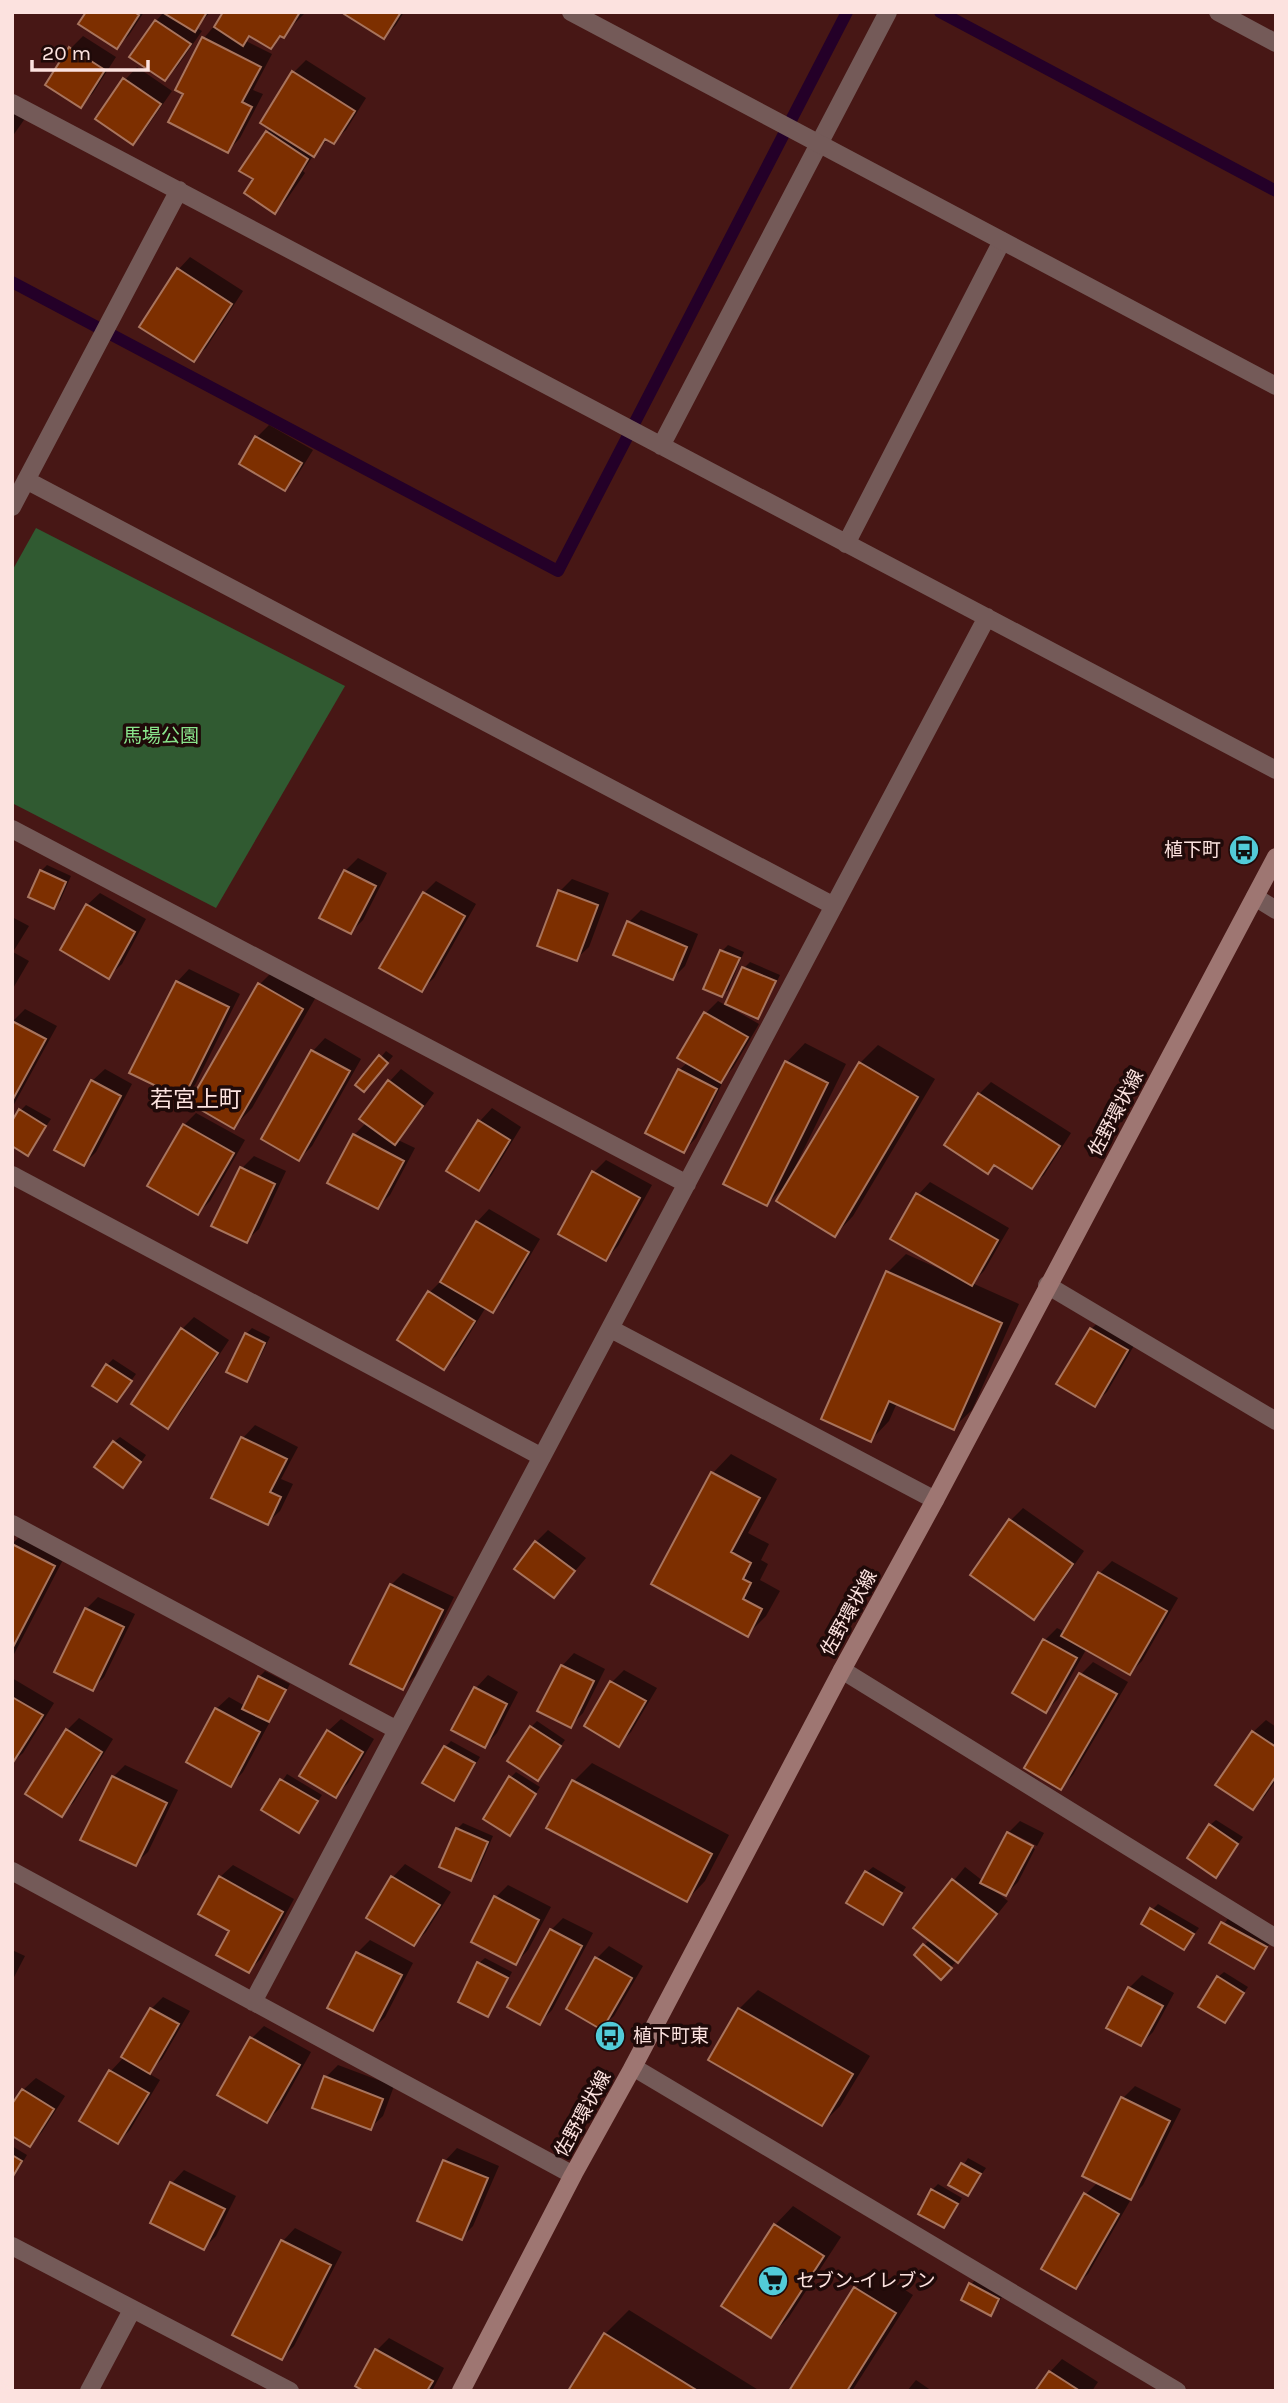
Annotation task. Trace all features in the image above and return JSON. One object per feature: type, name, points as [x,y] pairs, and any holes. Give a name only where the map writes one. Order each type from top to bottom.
[{"type":"main road","name":"佐野環状線","points":[[461,2391],[573,2175],[633,2067],[1276,856]]},
{"type":"street","points":[[571,12],[1276,386]]},
{"type":"street","points":[[661,446],[888,12]]},
{"type":"street","points":[[1218,12],[1240,17],[1276,43]]},
{"type":"street","points":[[12,103],[1276,770]]},
{"type":"street","points":[[12,507],[179,190]]},
{"type":"street","points":[[846,544],[1002,241]]},
{"type":"street","points":[[26,480],[834,906]]},
{"type":"street","points":[[253,2002],[987,617]]},
{"type":"street","points":[[12,829],[687,1184]]},
{"type":"street","points":[[1255,897],[1276,910]]},
{"type":"street","points":[[12,1175],[542,1457]]},
{"type":"street","points":[[1047,1285],[1276,1421]]},
{"type":"street","points":[[611,1329],[935,1500]]},
{"type":"street","points":[[12,1524],[397,1730]]},
{"type":"street","points":[[842,1670],[1276,1938]]},
{"type":"street","points":[[12,1871],[573,2175]]},
{"type":"street","points":[[633,2067],[1177,2391]]},
{"type":"street","points":[[12,2246],[289,2391]]},
{"type":"street","points":[[89,2391],[132,2310]]},
{"type":"green space","name":"馬場公園","points":[[36,528],[345,686],[216,908],[12,803],[12,571]]},
{"type":"building","points":[[86,12],[134,12],[139,15],[117,49],[78,24]]},
{"type":"building","points":[[162,12],[207,12],[195,32]]},
{"type":"building","points":[[223,12],[300,12],[284,38],[280,36],[271,49],[249,36],[243,46],[214,27]]},
{"type":"building","points":[[401,12],[384,39],[344,14]]},
{"type":"building","points":[[155,20],[191,44],[165,81],[129,57]]},
{"type":"building","points":[[202,37],[261,67],[242,102],[252,107],[228,153],[168,122],[183,94],[175,90]]},
{"type":"building","points":[[69,47],[105,70],[81,108],[45,85]]},
{"type":"building","points":[[292,71],[355,111],[334,144],[325,139],[314,157],[260,123]]},
{"type":"building","points":[[123,78],[161,104],[133,145],[95,119]]},
{"type":"building","points":[[266,131],[308,159],[275,214],[244,193],[253,179],[239,171]]},
{"type":"building","points":[[177,268],[232,304],[194,362],[139,327]]},
{"type":"building","points":[[255,436],[302,463],[285,491],[239,464]]},
{"type":"building","points":[[40,870],[66,882],[54,909],[28,897]]},
{"type":"building","points":[[344,870],[376,886],[351,934],[319,918]]},
{"type":"building","points":[[558,890],[598,905],[577,961],[537,946]]},
{"type":"building","points":[[423,892],[465,916],[422,992],[379,968]]},
{"type":"building","points":[[86,904],[135,932],[109,979],[60,950]]},
{"type":"building","points":[[627,921],[687,947],[673,980],[613,955]]},
{"type":"building","points":[[720,950],[740,958],[722,997],[703,989]]},
{"type":"building","points":[[742,967],[776,981],[758,1019],[725,1004]]},
{"type":"building","points":[[176,981],[229,1007],[183,1099],[129,1073]]},
{"type":"building","points":[[258,983],[303,1009],[234,1129],[189,1103]]},
{"type":"building","points":[[704,1012],[748,1037],[721,1083],[677,1058]]},
{"type":"building","points":[[12,1021],[46,1039],[12,1101]]},
{"type":"building","points":[[311,1050],[350,1071],[299,1161],[261,1139]]},
{"type":"building","points":[[379,1055],[388,1063],[364,1092],[355,1085]]},
{"type":"building","points":[[785,1061],[828,1083],[767,1206],[723,1184]]},
{"type":"building","points":[[859,1062],[918,1097],[835,1237],[776,1201]]},
{"type":"building","points":[[678,1069],[717,1089],[684,1153],[645,1133]]},
{"type":"building","points":[[91,1080],[121,1096],[84,1166],[54,1150]]},
{"type":"building","points":[[388,1080],[423,1106],[395,1145],[359,1119]]},
{"type":"building","points":[[978,1093],[1060,1146],[1032,1189],[994,1165],[988,1174],[944,1145]]},
{"type":"building","points":[[19,1109],[46,1126],[28,1156],[12,1146],[12,1121]]},
{"type":"building","points":[[478,1120],[510,1140],[479,1191],[446,1171]]},
{"type":"building","points":[[183,1124],[234,1153],[198,1215],[147,1186]]},
{"type":"building","points":[[353,1134],[404,1161],[378,1209],[327,1183]]},
{"type":"building","points":[[240,1167],[275,1184],[247,1243],[211,1226]]},
{"type":"building","points":[[592,1171],[640,1198],[606,1261],[558,1234]]},
{"type":"building","points":[[916,1193],[998,1240],[972,1286],[890,1239]]},
{"type":"building","points":[[476,1221],[529,1252],[493,1313],[440,1282]]},
{"type":"building","points":[[886,1271],[1002,1323],[954,1430],[889,1401],[871,1442],[821,1419]]},
{"type":"building","points":[[428,1291],[475,1321],[444,1370],[397,1340]]},
{"type":"building","points":[[181,1328],[218,1353],[168,1429],[131,1404]]},
{"type":"building","points":[[1090,1328],[1128,1350],[1095,1407],[1056,1384]]},
{"type":"building","points":[[245,1333],[265,1343],[247,1382],[226,1372]]},
{"type":"building","points":[[106,1364],[132,1381],[117,1402],[92,1386]]},
{"type":"building","points":[[241,1437],[287,1459],[270,1492],[281,1497],[268,1525],[211,1498]]},
{"type":"building","points":[[113,1441],[141,1462],[123,1488],[94,1467]]},
{"type":"building","points":[[711,1472],[760,1498],[731,1552],[751,1563],[743,1579],[751,1583],[743,1599],[762,1609],[748,1637],[651,1584]]},
{"type":"building","points":[[1009,1519],[1073,1564],[1034,1620],[970,1575]]},
{"type":"building","points":[[535,1541],[575,1571],[554,1598],[514,1569]]},
{"type":"building","points":[[12,1544],[55,1566],[12,1649]]},
{"type":"building","points":[[1098,1572],[1167,1611],[1130,1675],[1061,1636]]},
{"type":"building","points":[[390,1584],[443,1610],[403,1690],[350,1664]]},
{"type":"building","points":[[85,1608],[124,1627],[93,1691],[54,1672]]},
{"type":"building","points":[[1043,1639],[1077,1658],[1046,1713],[1012,1693]]},
{"type":"building","points":[[561,1665],[594,1681],[571,1728],[537,1711]]},
{"type":"building","points":[[1079,1673],[1117,1694],[1061,1790],[1024,1768]]},
{"type":"building","points":[[258,1676],[286,1690],[269,1722],[242,1709]]},
{"type":"building","points":[[610,1681],[646,1701],[619,1747],[584,1726]]},
{"type":"building","points":[[474,1687],[507,1704],[485,1748],[451,1730]]},
{"type":"building","points":[[12,1697],[43,1715],[12,1764]]},
{"type":"building","points":[[215,1708],[260,1732],[231,1787],[186,1762]]},
{"type":"building","points":[[530,1726],[561,1746],[538,1781],[507,1761]]},
{"type":"building","points":[[66,1729],[102,1752],[62,1817],[25,1794]]},
{"type":"building","points":[[327,1730],[363,1752],[336,1798],[299,1776]]},
{"type":"building","points":[[1252,1731],[1276,1747],[1276,1776],[1253,1810],[1215,1785]]},
{"type":"building","points":[[444,1746],[475,1763],[454,1801],[422,1783]]},
{"type":"building","points":[[112,1776],[167,1803],[136,1866],[80,1840]]},
{"type":"building","points":[[509,1776],[536,1794],[510,1836],[483,1819]]},
{"type":"building","points":[[280,1779],[318,1801],[299,1833],[261,1810]]},
{"type":"building","points":[[572,1780],[712,1854],[687,1902],[546,1828]]},
{"type":"building","points":[[1209,1824],[1238,1844],[1216,1878],[1187,1858]]},
{"type":"building","points":[[456,1828],[488,1842],[471,1881],[439,1867]]},
{"type":"building","points":[[1007,1832],[1033,1846],[1006,1896],[980,1883]]},
{"type":"building","points":[[865,1871],[902,1893],[883,1925],[846,1903]]},
{"type":"building","points":[[219,1876],[283,1912],[249,1973],[216,1955],[229,1931],[198,1914]]},
{"type":"building","points":[[391,1876],[440,1905],[414,1946],[366,1918]]},
{"type":"building","points":[[952,1879],[997,1914],[958,1963],[913,1928]]},
{"type":"building","points":[[494,1896],[539,1920],[516,1965],[471,1942]]},
{"type":"building","points":[[1150,1908],[1194,1934],[1184,1950],[1141,1924]]},
{"type":"building","points":[[1221,1922],[1267,1947],[1254,1969],[1209,1943]]},
{"type":"building","points":[[550,1929],[582,1946],[540,2025],[507,2007]]},
{"type":"building","points":[[923,1944],[952,1968],[941,1980],[914,1955]]},
{"type":"building","points":[[356,1952],[402,1975],[373,2031],[327,2008]]},
{"type":"building","points":[[595,1957],[632,1978],[602,2030],[566,2009]]},
{"type":"building","points":[[477,1962],[508,1978],[488,2017],[458,2002]]},
{"type":"building","points":[[1217,1976],[1244,1993],[1225,2023],[1198,2007]]},
{"type":"building","points":[[1128,1987],[1163,2006],[1141,2046],[1106,2028]]},
{"type":"building","points":[[150,2008],[179,2024],[150,2074],[121,2057]]},
{"type":"building","points":[[738,2008],[853,2074],[822,2126],[708,2060]]},
{"type":"building","points":[[250,2037],[300,2065],[267,2123],[217,2095]]},
{"type":"building","points":[[109,2070],[149,2093],[118,2144],[79,2121]]},
{"type":"building","points":[[324,2076],[383,2099],[371,2130],[312,2108]]},
{"type":"building","points":[[22,2089],[54,2109],[30,2147],[12,2136],[12,2104]]},
{"type":"building","points":[[1121,2097],[1170,2121],[1131,2200],[1082,2176]]},
{"type":"building","points":[[12,2155],[22,2161],[12,2178]]},
{"type":"building","points":[[443,2160],[488,2178],[462,2240],[417,2221]]},
{"type":"building","points":[[961,2163],[981,2174],[968,2196],[948,2185]]},
{"type":"building","points":[[170,2182],[225,2209],[204,2250],[150,2223]]},
{"type":"building","points":[[931,2189],[958,2204],[944,2228],[918,2214]]},
{"type":"building","points":[[1084,2193],[1119,2214],[1076,2289],[1041,2269]]},
{"type":"building","name":"セブン-イレブン","points":[[774,2224],[824,2256],[771,2338],[721,2306]]},
{"type":"building","points":[[281,2240],[331,2265],[282,2360],[232,2335]]},
{"type":"building","points":[[969,2283],[999,2299],[991,2316],[961,2300]]},
{"type":"building","points":[[854,2287],[896,2313],[847,2391],[789,2391]]},
{"type":"building","points":[[604,2333],[698,2391],[568,2391]]},
{"type":"building","points":[[375,2349],[433,2381],[427,2391],[364,2391],[355,2386]]},
{"type":"building","points":[[1049,2371],[1080,2391],[1035,2391]]},
{"type":"waterway","points":[[12,282],[558,571],[847,12]]},
{"type":"waterway","points":[[940,12],[1276,191]]},
{"type":"place","name":"植下町","points":[[1244,850]]},
{"type":"place","name":"植下町東","points":[[610,2036]]},
{"type":"place","name":"セブン-イレブン","points":[[773,2281]]},
{"type":"district","name":"若宮上町","points":[[196,1099]]}]
